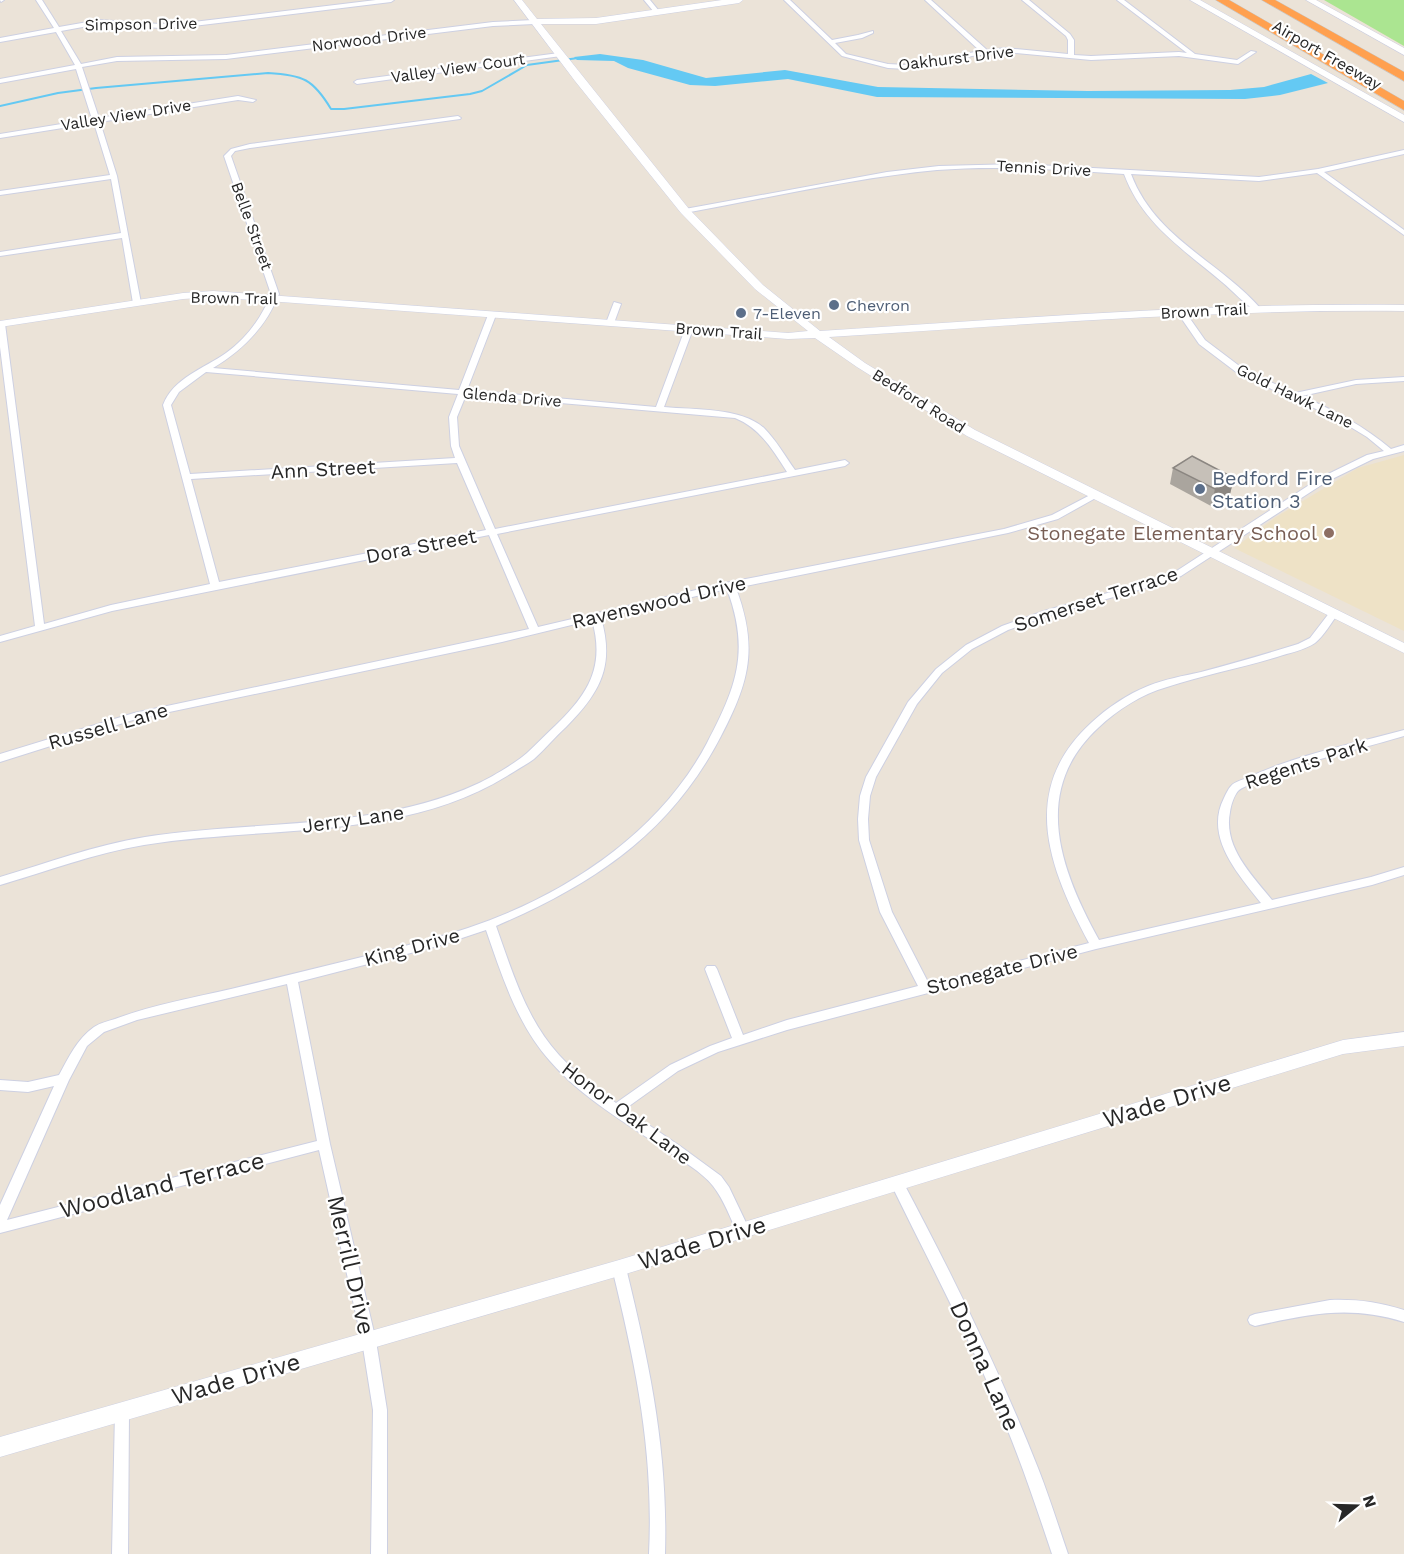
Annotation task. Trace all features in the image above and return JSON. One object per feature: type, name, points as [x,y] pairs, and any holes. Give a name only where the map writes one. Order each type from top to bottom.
[{"type":"highway","name":"Airport Freeway","points":[[1221,0],[1404,106]]},
{"type":"highway","points":[[1242,0],[1404,93]]},
{"type":"highway","points":[[1267,0],[1404,77]]},
{"type":"highway","name":"Airport Freeway","points":[[1288,0],[1404,64]]},
{"type":"street","points":[[39,0],[79,66],[114,176],[137,303]]},
{"type":"street","name":"Simpson Drive","points":[[0,40],[99,22],[160,26],[206,23],[391,0]]},
{"type":"street","name":"Bedford Road","points":[[518,0],[561,58],[685,211],[759,287],[819,335],[861,365],[971,433],[1404,649]]},
{"type":"street","points":[[647,0],[656,11]]},
{"type":"street","name":"Norwood Drive","points":[[0,81],[133,58],[200,60],[493,24],[581,22],[739,0]]},
{"type":"street","name":"Oakhurst Drive","points":[[787,0],[829,42],[849,58],[897,67],[985,52],[1022,50],[1091,58],[1160,53],[1233,62],[1238,62],[1253,52]]},
{"type":"street","points":[[928,0],[985,52]]},
{"type":"street","points":[[1025,0],[1068,35],[1071,40],[1071,56]]},
{"type":"street","points":[[1120,0],[1194,56]]},
{"type":"street","points":[[1310,0],[1404,52]]},
{"type":"street","name":"Airport Freeway","points":[[1197,2],[1404,119]]},
{"type":"street","points":[[829,42],[860,37],[871,32]]},
{"type":"street","name":"Valley View Court","points":[[357,82],[561,58]]},
{"type":"street","name":"Valley View Drive","points":[[0,136],[238,98],[253,100]]},
{"type":"street","name":"Belle Street","points":[[215,586],[167,405],[171,392],[232,352],[247,339],[273,298],[275,290],[227,158],[230,151],[250,146],[458,118]]},
{"type":"street","name":"Tennis Drive","points":[[685,211],[887,174],[939,168],[997,165],[1259,179],[1318,171],[1404,152]]},
{"type":"street","points":[[1318,171],[1404,233]]},
{"type":"street","points":[[1127,172],[1130,188],[1149,214],[1257,309]]},
{"type":"street","points":[[0,193],[114,176]]},
{"type":"street","points":[[0,254],[125,235]]},
{"type":"street","name":"Brown Trail","points":[[1,324],[213,294],[788,336],[1181,312],[1326,307],[1404,308]]},
{"type":"street","points":[[610,323],[617,304]]},
{"type":"street","name":"Gold Hawk Lane","points":[[1181,312],[1193,332],[1222,359],[1243,373],[1354,424],[1389,451]]},
{"type":"street","points":[[492,315],[462,393],[452,427],[460,460],[535,631]]},
{"type":"street","points":[[1,324],[5,390],[40,629]]},
{"type":"street","points":[[659,409],[689,329]]},
{"type":"street","name":"Glenda Drive","points":[[205,370],[659,409],[748,419],[762,430],[792,473]]},
{"type":"street","points":[[1293,396],[1356,382],[1404,379]]},
{"type":"street","name":"Somerset Terrace","points":[[926,988],[886,912],[864,840],[863,819],[865,796],[871,777],[914,702],[939,671],[969,647],[1005,628],[1047,613],[1160,581],[1192,566],[1210,552],[1323,480],[1370,457],[1404,448]]},
{"type":"street","name":"Ann Street","points":[[186,477],[460,460]]},
{"type":"street","name":"Dora Street","points":[[0,639],[111,608],[215,586],[845,463]]},
{"type":"street","name":"Ravenswood Drive","points":[[216,698],[535,631],[730,585],[1025,526],[1054,517],[1096,495]]},
{"type":"street","name":"King Drive","points":[[0,1220],[63,1079],[83,1043],[100,1029],[135,1016],[437,942],[490,925],[546,900],[597,870],[642,835],[702,763],[737,689],[745,652],[746,635],[741,611],[730,585]]},
{"type":"street","points":[[1096,945],[1078,916],[1061,873],[1051,823],[1052,794],[1064,763],[1074,747],[1087,732],[1114,709],[1148,690],[1301,646],[1313,640],[1333,614]]},
{"type":"street","name":"Jerry Lane","points":[[0,881],[146,841],[365,820],[462,796],[502,776],[532,756],[557,733],[590,693],[603,662],[603,636],[597,616]]},
{"type":"street","name":"Russell Lane","points":[[0,758],[134,716],[216,698]]},
{"type":"street","name":"Regents Park","points":[[1269,904],[1231,853],[1225,838],[1221,815],[1235,786],[1273,770],[1404,733]]},
{"type":"street","name":"Stonegate Drive","points":[[616,1109],[675,1068],[714,1049],[739,1041],[926,988],[1404,871]]},
{"type":"street","name":"Honor Oak Lane","points":[[490,925],[508,977],[534,1029],[554,1058],[577,1080],[716,1180],[724,1191],[743,1231]]},
{"type":"street","points":[[711,969],[739,1041]]},
{"type":"street","name":"Merrill Drive","points":[[292,979],[324,1144],[369,1341],[380,1410],[380,1554]]},
{"type":"street","name":"Wade Drive","points":[[0,1447],[619,1268],[1343,1047],[1404,1039]]},
{"type":"street","points":[[0,1085],[28,1087],[63,1079]]},
{"type":"street","name":"Woodland Terrace","points":[[0,1227],[324,1144]]},
{"type":"street","name":"Donna Lane","points":[[897,1184],[930,1246],[1006,1407],[1031,1469],[1060,1554]]},
{"type":"street","points":[[619,1268],[642,1359],[653,1417],[660,1513],[657,1554]]},
{"type":"street","points":[[1254,1320],[1346,1304],[1384,1309],[1404,1316]]},
{"type":"street","points":[[120,1554],[122,1412]]},
{"type":"shaded area","name":"Stonegate Elementary School","points":[[1404,455],[1404,631],[1234,548],[1276,517],[1358,468]]},
{"type":"green space","points":[[1324,0],[1404,0],[1404,46]]},
{"type":"water","points":[[600,54],[643,60],[706,78],[785,70],[878,87],[1088,91],[1230,90],[1264,87],[1311,74],[1328,83],[1280,95],[1245,99],[877,97],[788,79],[715,86],[690,85],[628,68],[614,61],[577,60],[574,57]]},
{"type":"building","points":[[1192,456],[1234,478],[1215,489],[1173,468]]},
{"type":"waterway","points":[[0,106],[58,93],[96,88],[268,73],[290,75],[306,80],[325,99],[331,109],[344,109],[470,94],[482,91],[527,65],[578,58]]},
{"type":"place","name":"Chevron","points":[[834,305]]},
{"type":"place","name":"7-Eleven","points":[[741,313]]},
{"type":"place","name":"Bedford Fire Station 3","points":[[1200,489]]},
{"type":"place","name":"Stonegate Elementary School","points":[[1329,533]]}]
